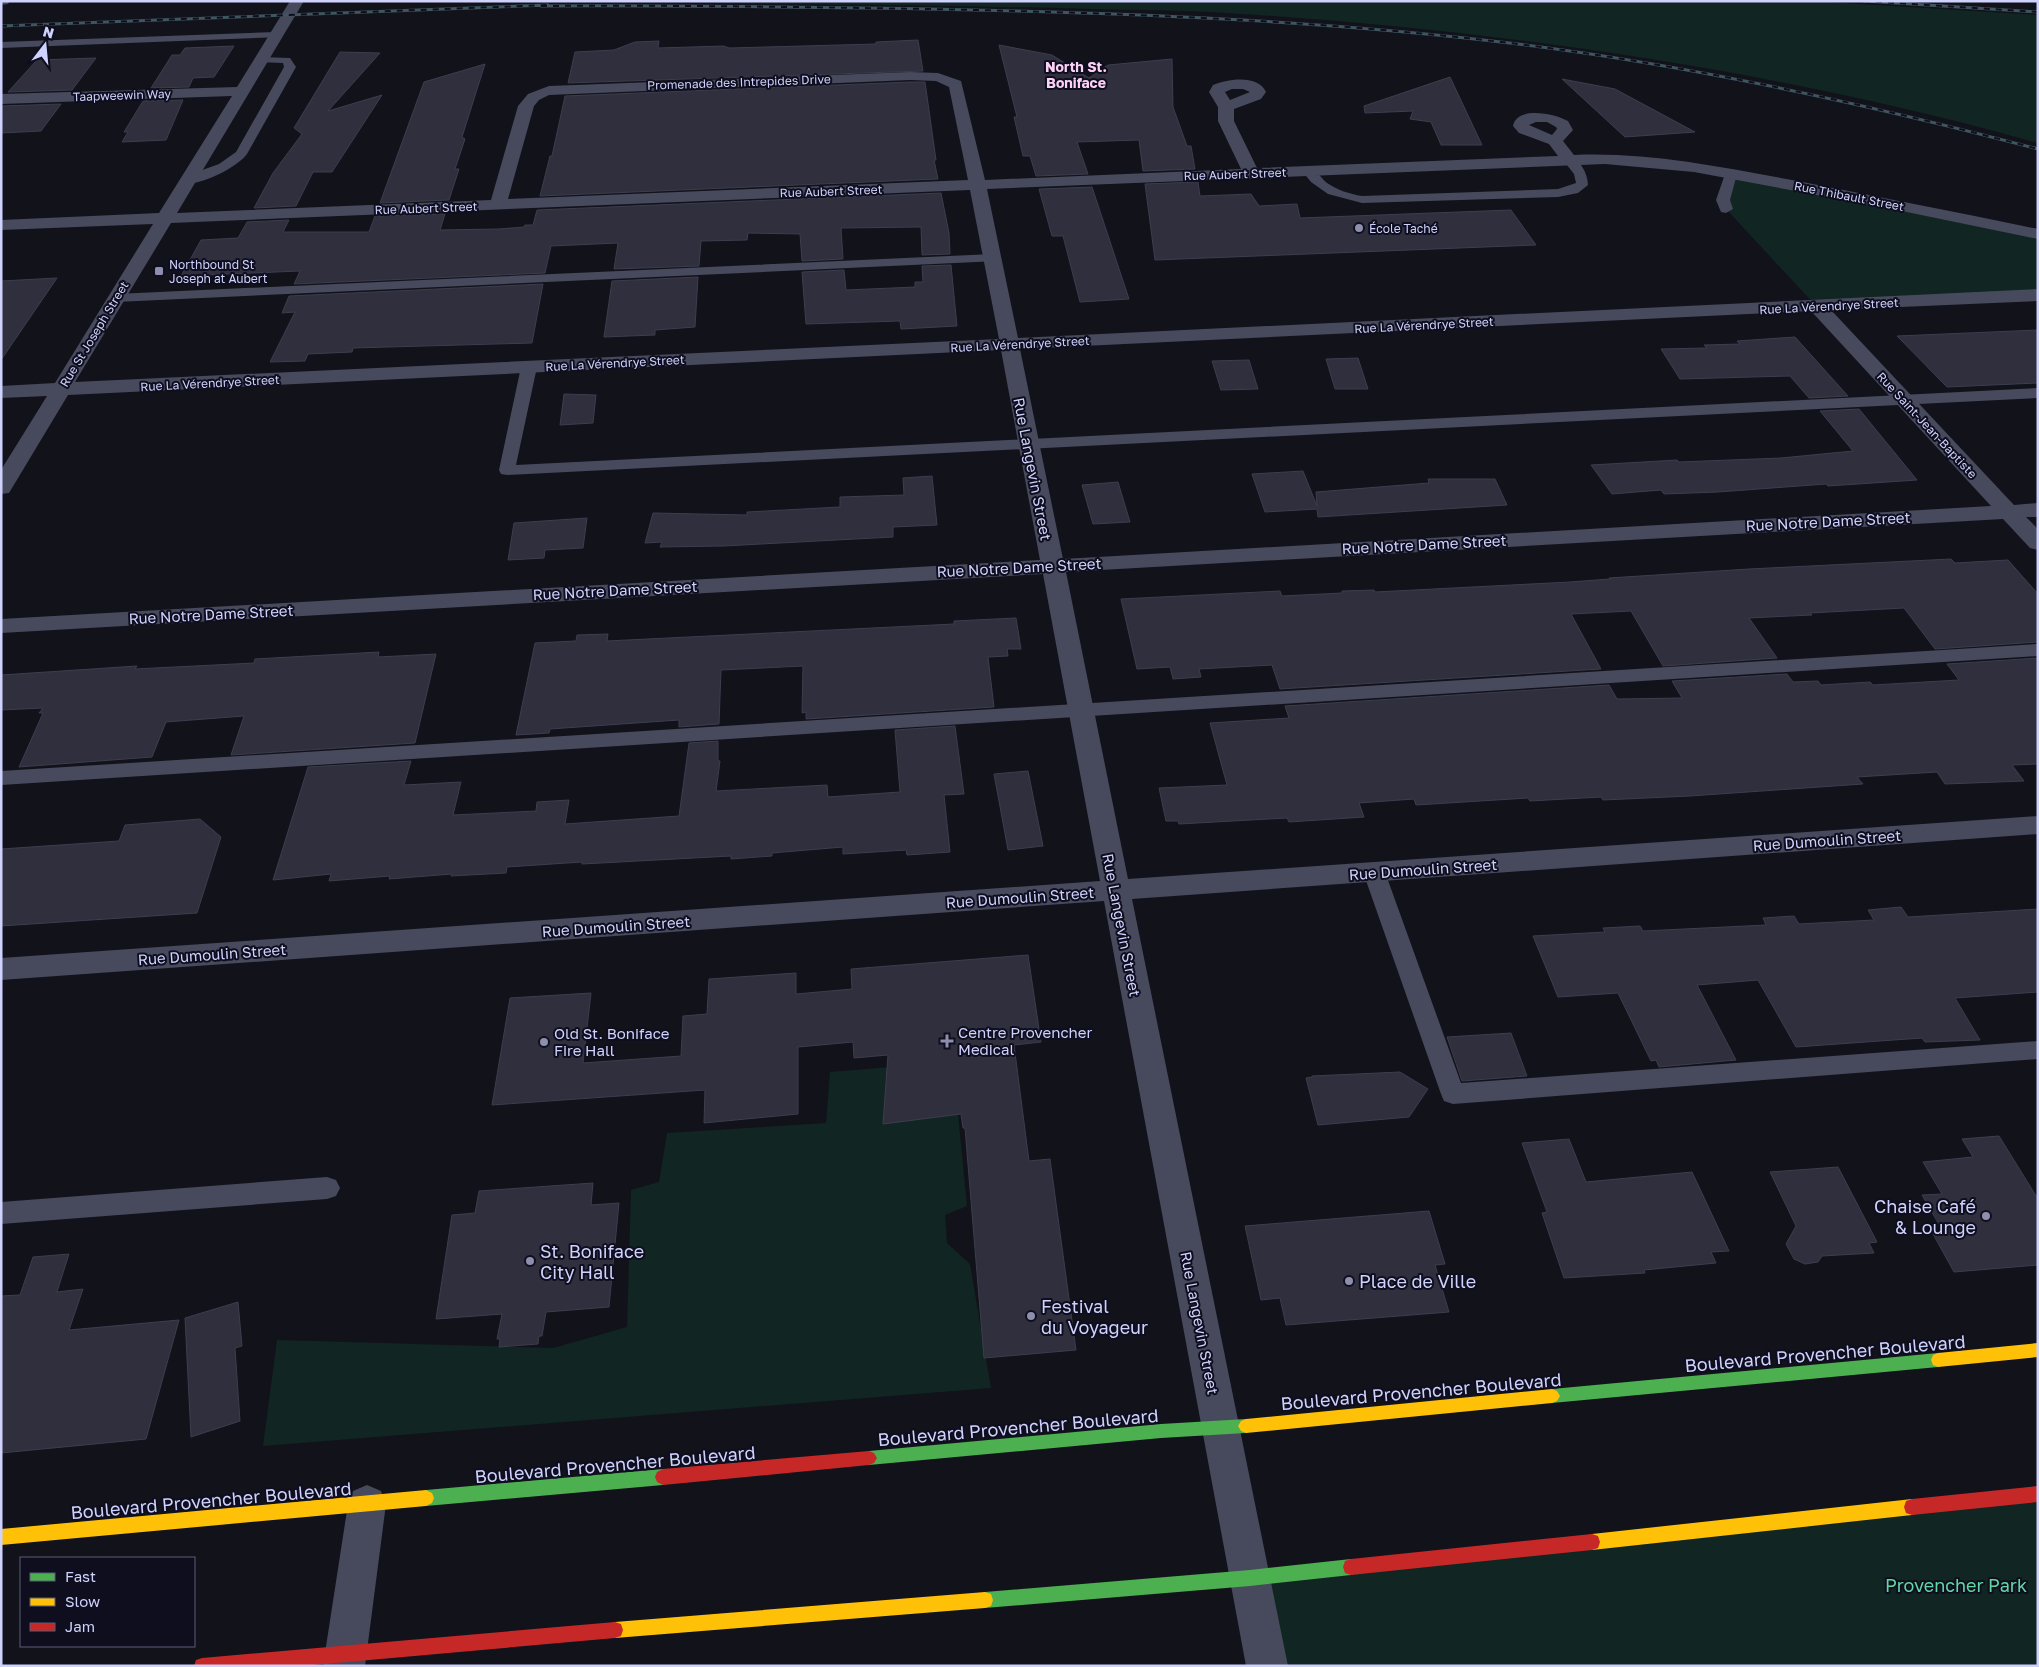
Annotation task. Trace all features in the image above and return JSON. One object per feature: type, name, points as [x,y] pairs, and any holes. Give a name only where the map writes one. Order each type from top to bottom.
[{"type":"main road","name":"Boulevard Provencher Boulevard","points":[[1,1537],[1161,1431],[1221,1428],[2038,1350]]},
{"type":"main road","points":[[202,1666],[345,1659],[1250,1578],[2038,1494]]},
{"type":"street","name":"Rue St Joseph Street","points":[[1,488],[297,1]]},
{"type":"street","name":"Promenade des Intrepides Drive","points":[[498,205],[528,101],[538,94],[566,89],[910,76],[946,78],[958,87],[977,185]]},
{"type":"street","name":"Taapweewin Way","points":[[1,99],[243,91]]},
{"type":"street","points":[[1226,107],[1226,121],[1251,173]]},
{"type":"street","points":[[1555,141],[1569,160]]},
{"type":"street","name":"Rue Aubert Street","points":[[1,225],[1569,160],[1605,159],[1660,163]]},
{"type":"street","name":"Rue Thibault Street","points":[[1660,163],[1731,174],[2038,234]]},
{"type":"street","name":"Rue Langevin Street","points":[[977,185],[993,258],[1008,344],[1267,1666]]},
{"type":"street","name":"Rue La Vérendrye Street","points":[[1,392],[2038,295]]},
{"type":"street","name":"Rue Saint-Jean-Baptiste","points":[[1817,306],[2038,543]]},
{"type":"street","name":"Rue Notre Dame Street","points":[[1,626],[2038,510]]},
{"type":"street","name":"Rue Dumoulin Street","points":[[1,969],[2038,825]]},
{"type":"street","points":[[345,1659],[367,1504]]},
{"type":"lane","points":[[1,45],[276,35]]},
{"type":"lane","points":[[188,180],[230,163],[241,154],[290,67],[290,63],[286,60],[261,60]]},
{"type":"lane","points":[[1308,171],[1319,184],[1342,195],[1364,201],[1558,193],[1573,190],[1582,185],[1581,173],[1569,160]]},
{"type":"lane","points":[[1726,209],[1723,200],[1731,174]]},
{"type":"lane","points":[[116,298],[993,258]]},
{"type":"lane","points":[[529,367],[507,470],[2038,393]]},
{"type":"lane","points":[[1,778],[2038,650]]},
{"type":"lane","points":[[1374,872],[1453,1094],[2038,1050]]},
{"type":"lane","points":[[1,1212],[327,1188]]},
{"type":"green space","points":[[744,1],[1811,1],[2038,15],[2038,143],[1838,94],[1737,74],[1534,42],[1432,30],[1330,20],[1193,11],[697,3]]},
{"type":"green space","points":[[1731,174],[2038,234],[2038,295],[1817,307],[1726,209]]},
{"type":"green space","points":[[953,1062],[967,1206],[945,1215],[947,1243],[970,1264],[991,1388],[263,1446],[277,1340],[553,1348],[627,1327],[631,1190],[659,1182],[667,1133],[826,1123],[830,1072]]},
{"type":"green space","name":"Provencher Park","points":[[2038,1494],[2038,1666],[1267,1666],[1250,1578]]},
{"type":"building","points":[[918,40],[923,71],[568,83],[575,52],[614,50],[635,42],[659,41],[658,48],[724,46],[729,48],[876,44],[876,42]]},
{"type":"building","points":[[999,45],[1052,55],[1089,78],[1108,65],[1172,59],[1173,107],[1187,146],[1191,146],[1195,169],[1143,171],[1139,140],[1077,142],[1088,174],[1036,176],[1030,156],[1023,156],[1014,117],[1017,117]]},
{"type":"building","points":[[234,46],[214,77],[193,78],[189,87],[151,88],[172,55],[180,55],[185,48]]},
{"type":"building","points":[[340,52],[380,53],[328,111],[382,95],[332,172],[313,172],[296,206],[254,208],[273,173],[302,134],[294,128]]},
{"type":"building","points":[[96,58],[72,90],[8,92],[37,60]]},
{"type":"building","points":[[485,64],[462,137],[465,139],[455,169],[459,169],[449,200],[380,203],[424,82]]},
{"type":"building","points":[[1450,77],[1482,145],[1441,145],[1431,122],[1410,119],[1413,111],[1365,113],[1364,106]]},
{"type":"building","points":[[1562,79],[1615,89],[1695,132],[1625,137]]},
{"type":"building","points":[[925,82],[938,179],[540,196],[550,156],[552,156],[565,96]]},
{"type":"building","points":[[183,100],[166,140],[122,142],[128,132],[124,132],[143,101]]},
{"type":"building","points":[[61,104],[41,131],[1,133],[1,106]]},
{"type":"building","points":[[1198,182],[1200,196],[1251,194],[1259,206],[1297,204],[1300,218],[1511,210],[1536,245],[1155,260],[1145,184]]},
{"type":"building","points":[[1092,187],[1129,299],[1080,302],[1063,236],[1052,236],[1039,189]]},
{"type":"building","points":[[941,193],[949,233],[950,254],[922,255],[921,227],[841,228],[843,259],[802,261],[800,234],[748,233],[747,240],[701,241],[699,266],[614,269],[618,243],[551,246],[545,273],[294,284],[300,271],[181,276],[201,240],[238,238],[247,222],[289,220],[283,232],[369,232],[375,216],[445,214],[440,230],[499,229],[533,225],[537,210]]},
{"type":"building","points":[[951,265],[957,326],[901,329],[900,321],[806,324],[802,272],[844,270],[846,290],[915,287],[915,282],[923,282],[922,266]]},
{"type":"building","points":[[698,277],[695,327],[655,330],[655,335],[604,337],[612,281]]},
{"type":"building","points":[[57,278],[1,360],[1,281]]},
{"type":"building","points":[[543,284],[532,343],[353,348],[352,352],[308,354],[305,361],[270,362],[295,312],[282,313],[289,296]]},
{"type":"building","points":[[2038,330],[2038,383],[1947,387],[1897,336]]},
{"type":"building","points":[[1795,337],[1848,396],[1809,398],[1790,376],[1680,379],[1661,349],[1707,348],[1704,345],[1740,344],[1737,341]]},
{"type":"building","points":[[1358,358],[1368,389],[1335,389],[1326,359]]},
{"type":"building","points":[[1249,360],[1258,389],[1221,390],[1212,361]]},
{"type":"building","points":[[564,394],[596,395],[593,423],[560,425]]},
{"type":"building","points":[[1859,409],[1917,480],[1718,492],[1664,494],[1661,490],[1612,494],[1591,465],[1677,460],[1679,462],[1781,458],[1853,451],[1820,411]]},
{"type":"building","points":[[1303,471],[1317,506],[1316,492],[1429,483],[1428,479],[1495,479],[1507,505],[1318,517],[1317,509],[1265,512],[1252,474]]},
{"type":"building","points":[[932,476],[937,525],[893,527],[893,537],[724,546],[660,547],[662,542],[645,543],[653,513],[747,515],[747,512],[840,507],[840,497],[904,495],[903,478]]},
{"type":"building","points":[[1118,482],[1130,522],[1093,524],[1082,485]]},
{"type":"building","points":[[587,518],[583,548],[545,550],[544,558],[508,560],[514,523]]},
{"type":"building","points":[[1951,559],[1955,563],[2008,560],[2038,594],[2038,642],[1935,649],[1904,608],[1810,613],[1812,615],[1749,618],[1777,658],[1663,666],[1631,611],[1571,614],[1601,669],[1280,689],[1272,665],[1199,669],[1201,677],[1173,679],[1170,667],[1137,669],[1121,599],[1280,591],[1282,596],[1342,593],[1342,591],[1374,590],[1375,592],[1570,582],[1749,569]]},
{"type":"building","points":[[1016,618],[1021,649],[1007,649],[1008,656],[988,657],[994,707],[806,719],[806,712],[802,713],[803,666],[721,670],[719,724],[679,727],[679,720],[550,729],[549,733],[516,735],[535,643],[576,641],[577,635],[608,634],[607,641],[954,624],[954,621]]},
{"type":"building","points":[[379,652],[378,657],[436,654],[415,743],[231,755],[244,716],[166,722],[152,757],[19,767],[43,713],[39,713],[43,708],[1,710],[1,675],[137,666],[135,669],[254,663],[255,659]]},
{"type":"building","points":[[2038,658],[2038,764],[2012,765],[2024,781],[1945,784],[1937,772],[1857,777],[1863,784],[1690,796],[1603,800],[1601,797],[1530,801],[1528,798],[1416,805],[1414,799],[1359,803],[1364,817],[1289,822],[1287,818],[1179,824],[1178,821],[1166,821],[1159,788],[1227,785],[1210,723],[1289,718],[1285,706],[1609,685],[1617,699],[1682,698],[1672,681],[1787,674],[1793,682],[1818,681],[1821,685],[1870,682],[1873,685],[1959,680],[1947,664]]},
{"type":"building","points":[[955,726],[964,794],[944,795],[950,852],[907,855],[906,850],[843,854],[843,847],[772,853],[772,856],[731,859],[731,856],[507,867],[506,873],[451,876],[452,874],[389,879],[390,876],[329,881],[331,874],[273,880],[308,767],[411,761],[404,785],[461,782],[453,815],[536,811],[537,802],[569,800],[565,824],[679,816],[689,743],[718,741],[718,761],[720,761],[716,791],[827,785],[828,797],[900,792],[895,730]]},
{"type":"building","points":[[1028,771],[1043,846],[1008,850],[994,774]]},
{"type":"building","points":[[200,819],[221,837],[197,913],[1,926],[1,849],[119,841],[125,825]]},
{"type":"building","points":[[1901,907],[1908,917],[2038,909],[2038,992],[1955,998],[1980,1040],[1925,1042],[1922,1038],[1796,1047],[1758,980],[1697,985],[1736,1060],[1659,1067],[1656,1060],[1651,1061],[1618,993],[1558,997],[1533,936],[1605,932],[1603,928],[1640,926],[1643,931],[1766,925],[1763,918],[1794,916],[1799,924],[1874,920],[1868,910]]},
{"type":"building","points":[[1028,955],[1041,1042],[1014,1045],[1029,1161],[1050,1159],[1076,1350],[984,1358],[965,1128],[963,1128],[961,1114],[883,1124],[888,1055],[854,1058],[853,1042],[798,1047],[798,1114],[704,1123],[705,1090],[492,1105],[510,998],[591,993],[583,1063],[681,1056],[683,1016],[707,1014],[709,979],[796,973],[796,994],[852,989],[851,969]]},
{"type":"building","points":[[1511,1033],[1527,1076],[1462,1081],[1447,1037]]},
{"type":"building","points":[[1400,1072],[1428,1089],[1409,1117],[1318,1125],[1306,1078],[1312,1076]]},
{"type":"building","name":"Chaise Café & Lounge","points":[[1999,1136],[2038,1199],[2038,1265],[1954,1272],[1933,1234],[1944,1233],[1922,1195],[1942,1194],[1923,1162],[1973,1157],[1962,1139]]},
{"type":"building","points":[[1569,1139],[1586,1182],[1692,1172],[1729,1251],[1711,1252],[1716,1263],[1644,1270],[1645,1273],[1564,1278],[1542,1213],[1547,1212],[1522,1143]]},
{"type":"building","points":[[1838,1167],[1877,1242],[1869,1243],[1874,1253],[1822,1256],[1818,1262],[1805,1264],[1794,1259],[1786,1244],[1796,1226],[1770,1172]]},
{"type":"building","name":"St. Boniface City Hall","points":[[593,1183],[591,1205],[619,1203],[609,1307],[546,1312],[542,1336],[539,1336],[538,1344],[499,1347],[500,1339],[497,1339],[502,1314],[436,1319],[452,1215],[475,1213],[479,1191]]},
{"type":"building","name":"Place de Ville","points":[[1429,1211],[1445,1264],[1435,1265],[1449,1312],[1286,1325],[1280,1298],[1261,1300],[1245,1226]]},
{"type":"building","points":[[69,1254],[57,1292],[83,1289],[69,1330],[179,1320],[146,1439],[1,1453],[1,1296],[20,1295],[33,1257]]},
{"type":"building","points":[[238,1302],[242,1346],[235,1348],[240,1421],[191,1437],[185,1318]]},
{"type":"railway","points":[[1864,1],[2038,12]]},
{"type":"railway","points":[[1,26],[548,5]]},
{"type":"railway","points":[[541,6],[783,7],[1076,13],[1297,23],[1371,29],[1518,44],[1649,63],[1845,102],[2038,149]]},
{"type":"traffic: fast","points":[[1552,1396],[1938,1360]]},
{"type":"traffic: fast","points":[[869,1458],[1161,1431],[1246,1426]]},
{"type":"traffic: fast","points":[[426,1498],[663,1477]]},
{"type":"traffic: fast","points":[[985,1600],[1250,1578],[1351,1567]]},
{"type":"traffic: slow","points":[[1938,1360],[2038,1350]]},
{"type":"traffic: slow","points":[[1246,1426],[1552,1396]]},
{"type":"traffic: slow","points":[[1,1537],[426,1498]]},
{"type":"traffic: slow","points":[[1592,1542],[1912,1507]]},
{"type":"traffic: slow","points":[[615,1630],[985,1600]]},
{"type":"traffic: jam","points":[[663,1477],[869,1458]]},
{"type":"traffic: jam","points":[[1912,1507],[2038,1494]]},
{"type":"traffic: jam","points":[[1351,1567],[1592,1542]]},
{"type":"traffic: jam","points":[[202,1666],[615,1630]]},
{"type":"place","name":"École Taché","points":[[1359,228]]},
{"type":"place","name":"Northbound St Joseph at Aubert","points":[[159,271]]},
{"type":"place","name":"Centre Provencher Medical","points":[[947,1041]]},
{"type":"place","name":"Old St. Boniface Fire Hall","points":[[544,1042]]},
{"type":"place","name":"Chaise Café & Lounge","points":[[1986,1216]]},
{"type":"place","name":"St. Boniface City Hall","points":[[530,1261]]},
{"type":"place","name":"Place de Ville","points":[[1349,1281]]},
{"type":"place","name":"Festival du Voyageur","points":[[1031,1316]]},
{"type":"district","name":"North St. Boniface","points":[[1076,74]]}]
